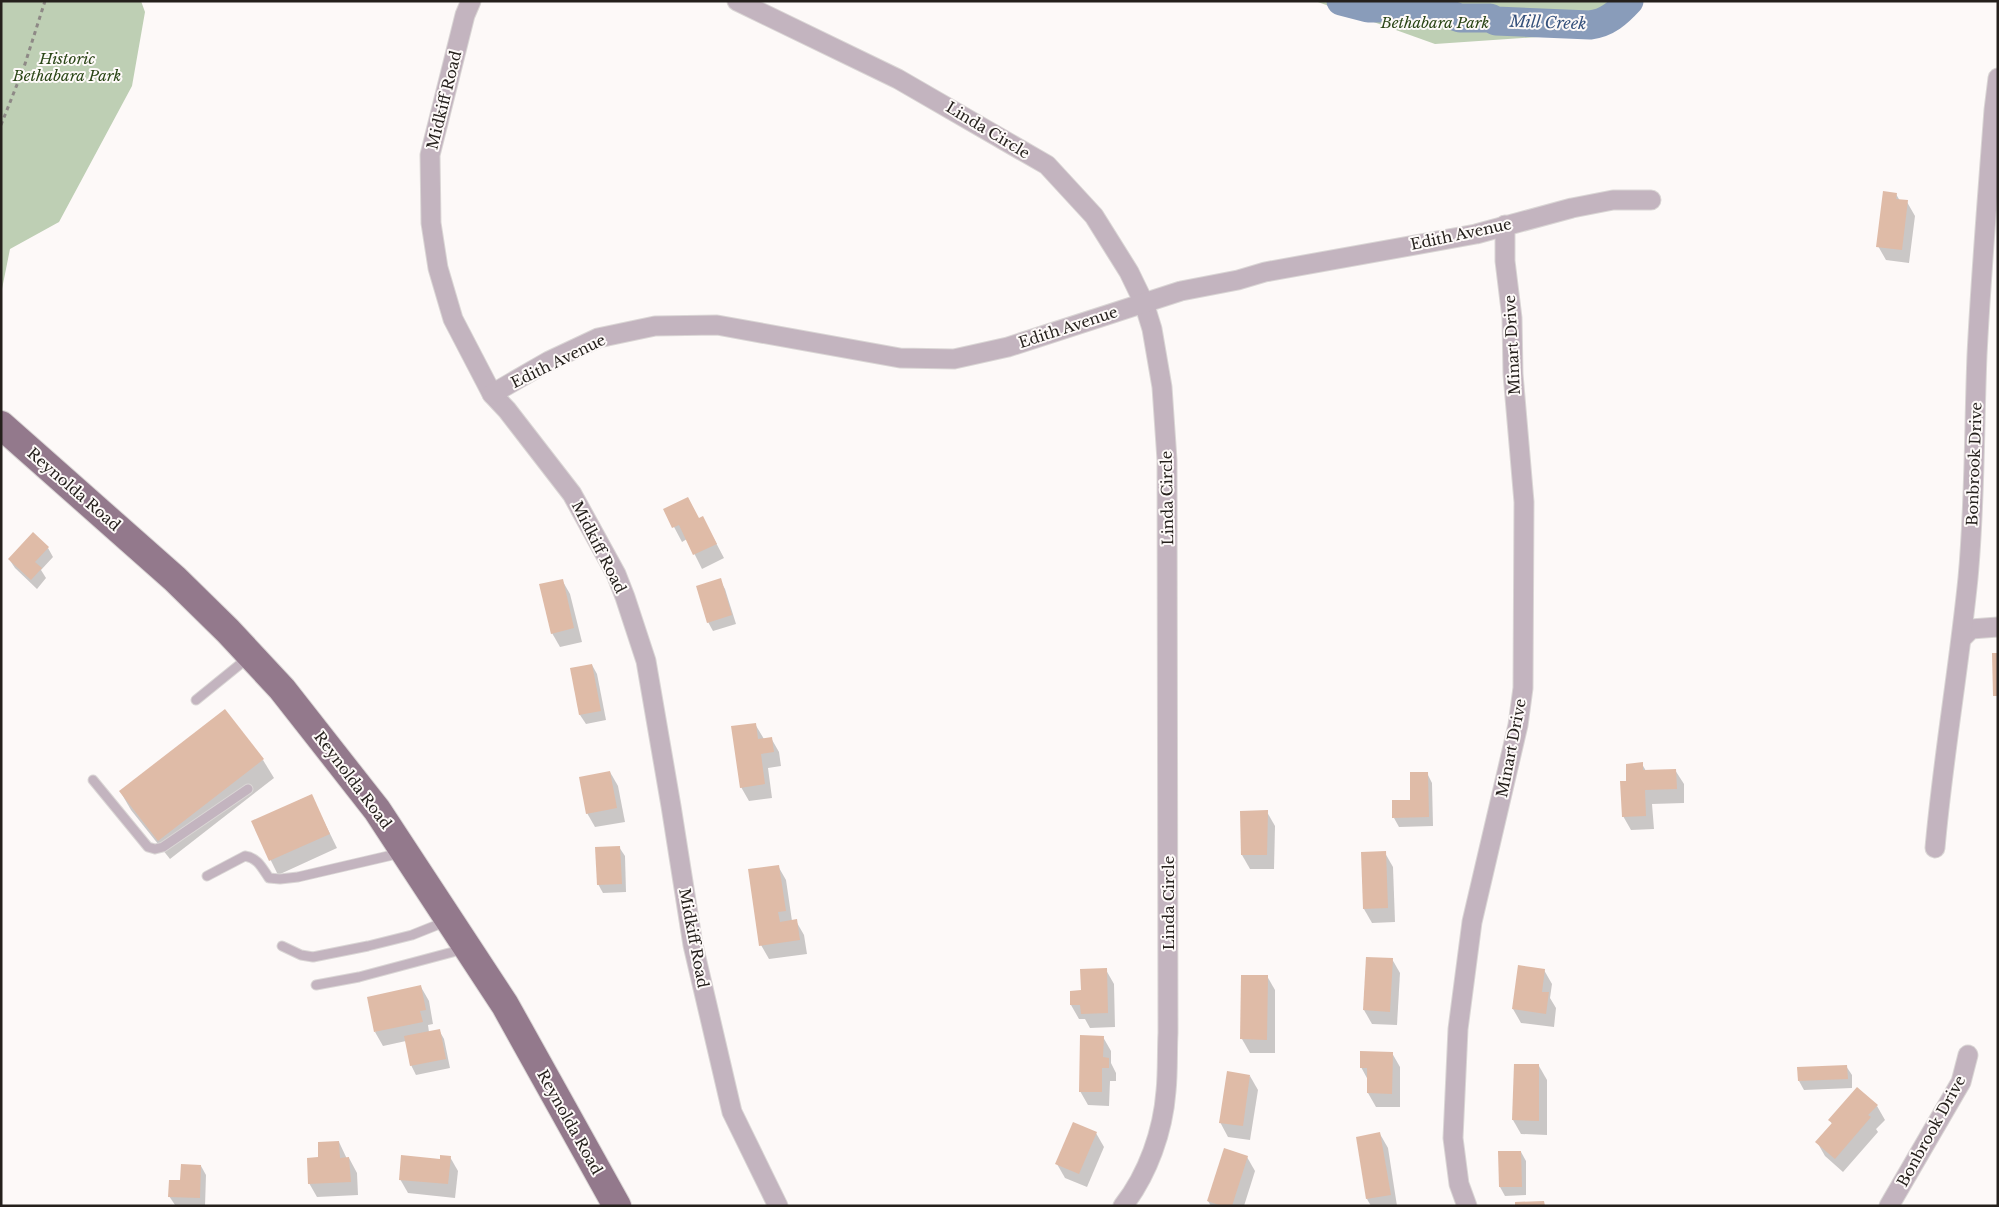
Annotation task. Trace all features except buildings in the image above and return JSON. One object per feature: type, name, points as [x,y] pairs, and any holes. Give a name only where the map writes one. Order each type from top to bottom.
[{"type":"main road","name":"Reynolda Road","points":[[1,425],[174,578],[282,689],[377,810],[450,920],[505,1005],[617,1206]]},
{"type":"street","name":"Midkiff Road","points":[[470,1],[430,155],[431,223],[438,268],[453,320],[492,394],[507,410],[572,494],[616,574],[625,597],[646,661],[693,945],[732,1112],[778,1206]]},
{"type":"street","name":"Linda Circle","points":[[737,1],[929,95],[1047,166],[1094,216],[1129,272],[1144,303],[1152,330],[1162,387],[1167,460],[1168,1033],[1166,1092],[1156,1145],[1131,1195],[1123,1206]]},
{"type":"street","name":"Bonbrook Drive","points":[[1935,848],[1940,790],[1962,638],[1972,529],[1977,358],[1998,78]]},
{"type":"street","name":"Edith Avenue","points":[[492,394],[549,362],[598,338],[655,326],[717,325],[900,358],[954,359],[1008,347],[1181,291],[1238,280],[1264,272],[1476,234],[1572,208],[1613,200],[1651,200]]},
{"type":"street","name":"Minart Drive","points":[[1468,1206],[1459,1184],[1453,1138],[1458,1029],[1472,922],[1518,725],[1523,688],[1524,502],[1513,374],[1512,318],[1505,261],[1505,225]]},
{"type":"street","points":[[1962,638],[1971,629],[1998,627]]},
{"type":"street","name":"Bonbrook Drive","points":[[1889,1206],[1961,1082],[1968,1055]]},
{"type":"lane","points":[[196,700],[251,655]]},
{"type":"lane","points":[[93,780],[148,847],[155,849],[163,847],[248,789]]},
{"type":"lane","points":[[207,876],[245,856],[251,857],[258,862],[269,878],[280,879],[298,878],[405,852]]},
{"type":"lane","points":[[282,946],[301,955],[313,957],[368,946],[412,934],[450,920]]},
{"type":"lane","points":[[316,985],[467,948]]},
{"type":"path","points":[[1,125],[24,67],[44,1]]},
{"type":"green space","name":"Historic Bethabara Park","points":[[1,1],[141,1],[145,12],[132,86],[59,222],[10,249],[1,294]]},
{"type":"green space","name":"Bethabara Park","points":[[1315,1],[1627,1],[1595,33],[1435,44]]},
{"type":"waterway","name":"Mill Creek","points":[[1341,1],[1368,8],[1398,8],[1410,12],[1442,12],[1460,18],[1490,18],[1496,21],[1590,25],[1612,17],[1629,1]]}]
